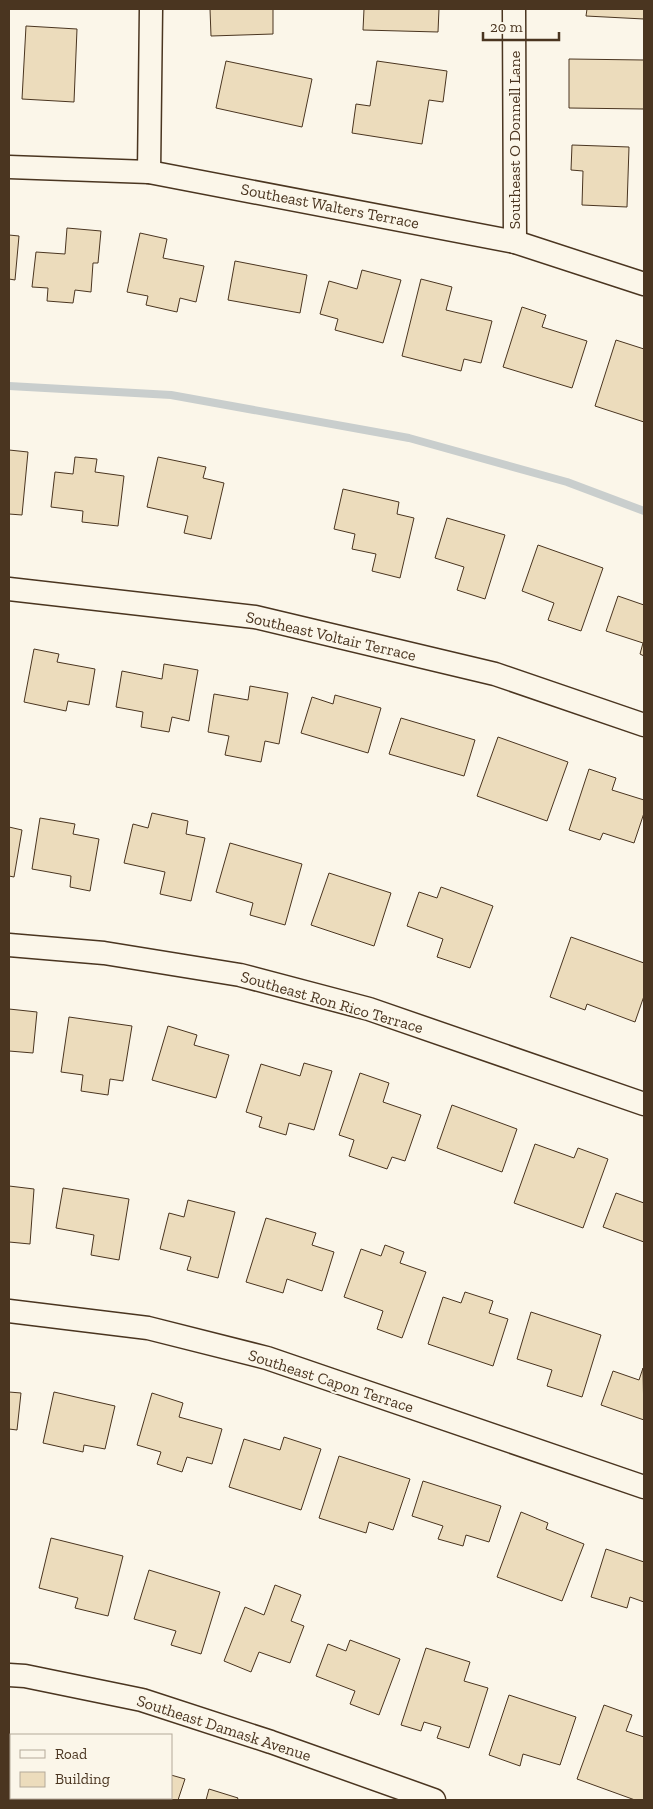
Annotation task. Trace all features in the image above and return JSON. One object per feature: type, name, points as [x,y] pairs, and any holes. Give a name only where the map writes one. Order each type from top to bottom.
[{"type":"street","points":[[149,172],[151,9]]},
{"type":"street","name":"Southeast O Donnell Lane","points":[[514,9],[515,242]]},
{"type":"street","name":"Southeast Walters Terrace","points":[[9,166],[149,172],[515,242],[644,284]]},
{"type":"street","name":"Southeast Voltair Terrace","points":[[9,588],[255,617],[494,674],[644,725]]},
{"type":"street","name":"Southeast Ron Rico Terrace","points":[[9,945],[104,953],[240,975],[368,1010],[644,1104]]},
{"type":"street","name":"Southeast Capon Terrace","points":[[9,1311],[148,1328],[267,1358],[644,1487]]},
{"type":"street","name":"Southeast Damask Avenue","points":[[9,1675],[25,1676],[142,1700],[271,1742],[434,1800]]},
{"type":"building","points":[[210,9],[273,9],[273,34],[211,36]]},
{"type":"building","points":[[364,9],[439,9],[438,32],[363,30]]},
{"type":"building","points":[[587,9],[644,9],[644,19],[586,16]]},
{"type":"building","points":[[26,26],[77,29],[74,102],[22,99]]},
{"type":"building","points":[[569,59],[644,60],[644,109],[569,108]]},
{"type":"building","points":[[226,61],[312,79],[302,127],[216,108]]},
{"type":"building","points":[[377,61],[447,71],[443,102],[429,100],[422,144],[352,133],[356,104],[370,106]]},
{"type":"building","points":[[572,145],[629,147],[627,207],[582,205],[583,171],[571,170]]},
{"type":"building","points":[[67,228],[101,231],[98,263],[93,263],[91,292],[75,290],[73,303],[47,301],[48,288],[32,287],[36,252],[65,254]]},
{"type":"building","points":[[140,233],[167,239],[163,258],[204,266],[196,302],[180,298],[177,312],[146,305],[148,296],[127,292]]},
{"type":"building","points":[[9,235],[19,236],[15,280],[9,279]]},
{"type":"building","points":[[235,261],[307,275],[300,313],[228,300]]},
{"type":"building","points":[[362,270],[401,280],[383,343],[335,330],[338,319],[320,314],[329,281],[357,289]]},
{"type":"building","points":[[421,279],[452,287],[446,310],[492,321],[481,363],[464,359],[461,371],[402,356]]},
{"type":"building","points":[[522,307],[546,315],[542,327],[587,341],[572,388],[503,367]]},
{"type":"building","points":[[616,340],[644,349],[644,422],[595,406]]},
{"type":"building","points":[[9,450],[28,452],[22,515],[9,514]]},
{"type":"building","points":[[75,457],[97,459],[95,472],[124,476],[118,526],[82,522],[83,511],[51,507],[55,472],[73,474]]},
{"type":"building","points":[[158,457],[206,467],[203,478],[224,483],[211,539],[184,533],[188,516],[147,507]]},
{"type":"building","points":[[343,489],[399,502],[397,514],[414,518],[400,578],[372,571],[376,554],[352,549],[355,534],[334,529]]},
{"type":"building","points":[[447,518],[505,535],[485,599],[457,590],[464,567],[435,558]]},
{"type":"building","points":[[538,545],[603,568],[581,631],[548,620],[554,603],[522,591]]},
{"type":"building","points":[[618,596],[644,605],[644,656],[640,654],[643,643],[606,631]]},
{"type":"building","points":[[34,649],[59,654],[57,662],[95,669],[89,705],[68,701],[66,711],[24,702]]},
{"type":"building","points":[[164,664],[198,670],[189,721],[172,717],[169,732],[141,727],[143,712],[116,707],[122,671],[162,679]]},
{"type":"building","points":[[250,686],[288,693],[279,744],[265,741],[261,762],[225,755],[229,736],[208,732],[214,694],[248,700]]},
{"type":"building","points":[[335,695],[381,708],[368,753],[301,733],[312,697],[333,704]]},
{"type":"building","points":[[401,718],[475,740],[464,776],[389,754]]},
{"type":"building","points":[[498,737],[568,762],[547,821],[477,796]]},
{"type":"building","points":[[589,769],[616,778],[612,790],[644,800],[644,813],[634,843],[603,833],[600,840],[569,830]]},
{"type":"building","points":[[152,813],[188,821],[186,834],[205,838],[191,901],[160,894],[165,872],[124,863],[133,824],[148,828]]},
{"type":"building","points":[[40,818],[75,824],[73,834],[99,839],[90,891],[70,887],[71,876],[32,869]]},
{"type":"building","points":[[9,827],[22,830],[14,877],[9,876]]},
{"type":"building","points":[[230,843],[302,864],[285,925],[250,915],[253,903],[216,892]]},
{"type":"building","points":[[329,873],[391,893],[374,946],[311,925]]},
{"type":"building","points":[[441,887],[493,906],[470,968],[437,957],[443,939],[407,926],[419,892],[437,898]]},
{"type":"building","points":[[571,937],[644,963],[644,996],[635,1022],[587,1004],[585,1010],[550,997]]},
{"type":"building","points":[[9,1009],[37,1012],[33,1053],[9,1051]]},
{"type":"building","points":[[69,1017],[132,1026],[123,1081],[110,1079],[108,1095],[81,1091],[83,1075],[61,1072]]},
{"type":"building","points":[[168,1026],[197,1035],[194,1045],[229,1055],[216,1098],[152,1080]]},
{"type":"building","points":[[304,1063],[332,1071],[314,1130],[289,1123],[286,1135],[259,1127],[262,1117],[246,1112],[261,1064],[300,1076]]},
{"type":"building","points":[[360,1073],[389,1083],[383,1102],[421,1115],[405,1161],[392,1157],[387,1169],[349,1156],[354,1140],[339,1135]]},
{"type":"building","points":[[452,1105],[517,1129],[502,1172],[437,1148]]},
{"type":"building","points":[[535,1144],[574,1158],[578,1148],[608,1159],[583,1228],[514,1203]]},
{"type":"building","points":[[9,1186],[34,1189],[30,1244],[9,1242]]},
{"type":"building","points":[[63,1188],[129,1199],[119,1260],[91,1255],[94,1235],[56,1228]]},
{"type":"building","points":[[616,1193],[644,1203],[644,1242],[603,1227]]},
{"type":"building","points":[[188,1200],[235,1212],[218,1278],[187,1270],[191,1257],[160,1249],[169,1213],[184,1217]]},
{"type":"building","points":[[266,1218],[316,1233],[312,1245],[334,1252],[322,1291],[287,1279],[283,1293],[246,1282]]},
{"type":"building","points":[[385,1245],[404,1252],[400,1263],[426,1272],[402,1338],[377,1329],[383,1311],[344,1297],[361,1249],[381,1256]]},
{"type":"building","points":[[465,1292],[493,1301],[489,1313],[508,1319],[493,1366],[428,1344],[443,1297],[461,1303]]},
{"type":"building","points":[[531,1312],[601,1335],[582,1397],[547,1386],[552,1370],[517,1359]]},
{"type":"building","points":[[643,1368],[644,1420],[601,1405],[613,1371],[639,1380]]},
{"type":"building","points":[[9,1392],[21,1393],[17,1430],[9,1429]]},
{"type":"building","points":[[54,1392],[115,1406],[105,1449],[84,1445],[83,1452],[43,1443]]},
{"type":"building","points":[[152,1393],[183,1403],[179,1417],[222,1429],[212,1464],[187,1457],[182,1472],[157,1464],[161,1452],[137,1445]]},
{"type":"building","points":[[284,1437],[321,1449],[301,1510],[229,1487],[244,1439],[280,1450]]},
{"type":"building","points":[[339,1456],[410,1479],[393,1530],[369,1522],[366,1533],[319,1518]]},
{"type":"building","points":[[423,1481],[501,1506],[489,1542],[466,1535],[463,1546],[438,1539],[443,1526],[412,1516]]},
{"type":"building","points":[[521,1512],[548,1523],[546,1529],[584,1544],[562,1601],[497,1577]]},
{"type":"building","points":[[51,1538],[123,1556],[108,1616],[75,1608],[78,1598],[39,1588]]},
{"type":"building","points":[[606,1549],[644,1562],[644,1602],[630,1597],[627,1608],[591,1597]]},
{"type":"building","points":[[149,1570],[220,1592],[201,1654],[171,1645],[176,1631],[134,1619]]},
{"type":"building","points":[[275,1585],[301,1595],[291,1621],[304,1626],[290,1663],[259,1652],[251,1672],[224,1661],[245,1607],[264,1615]]},
{"type":"building","points":[[350,1640],[400,1659],[379,1715],[350,1704],[355,1691],[316,1676],[328,1644],[346,1651]]},
{"type":"building","points":[[426,1648],[470,1662],[464,1681],[488,1688],[469,1748],[437,1738],[441,1727],[424,1722],[421,1731],[401,1725]]},
{"type":"building","points":[[509,1695],[576,1717],[560,1765],[523,1754],[520,1766],[489,1755]]},
{"type":"building","points":[[604,1705],[632,1715],[626,1731],[644,1737],[644,1800],[635,1800],[577,1779]]},
{"type":"building","points":[[172,1775],[185,1779],[178,1800],[100,1800],[172,1799]]},
{"type":"building","points":[[209,1789],[238,1798],[237,1800],[206,1800]]},
{"type":"waterway","points":[[9,386],[171,395],[409,438],[567,482],[644,511]]}]
